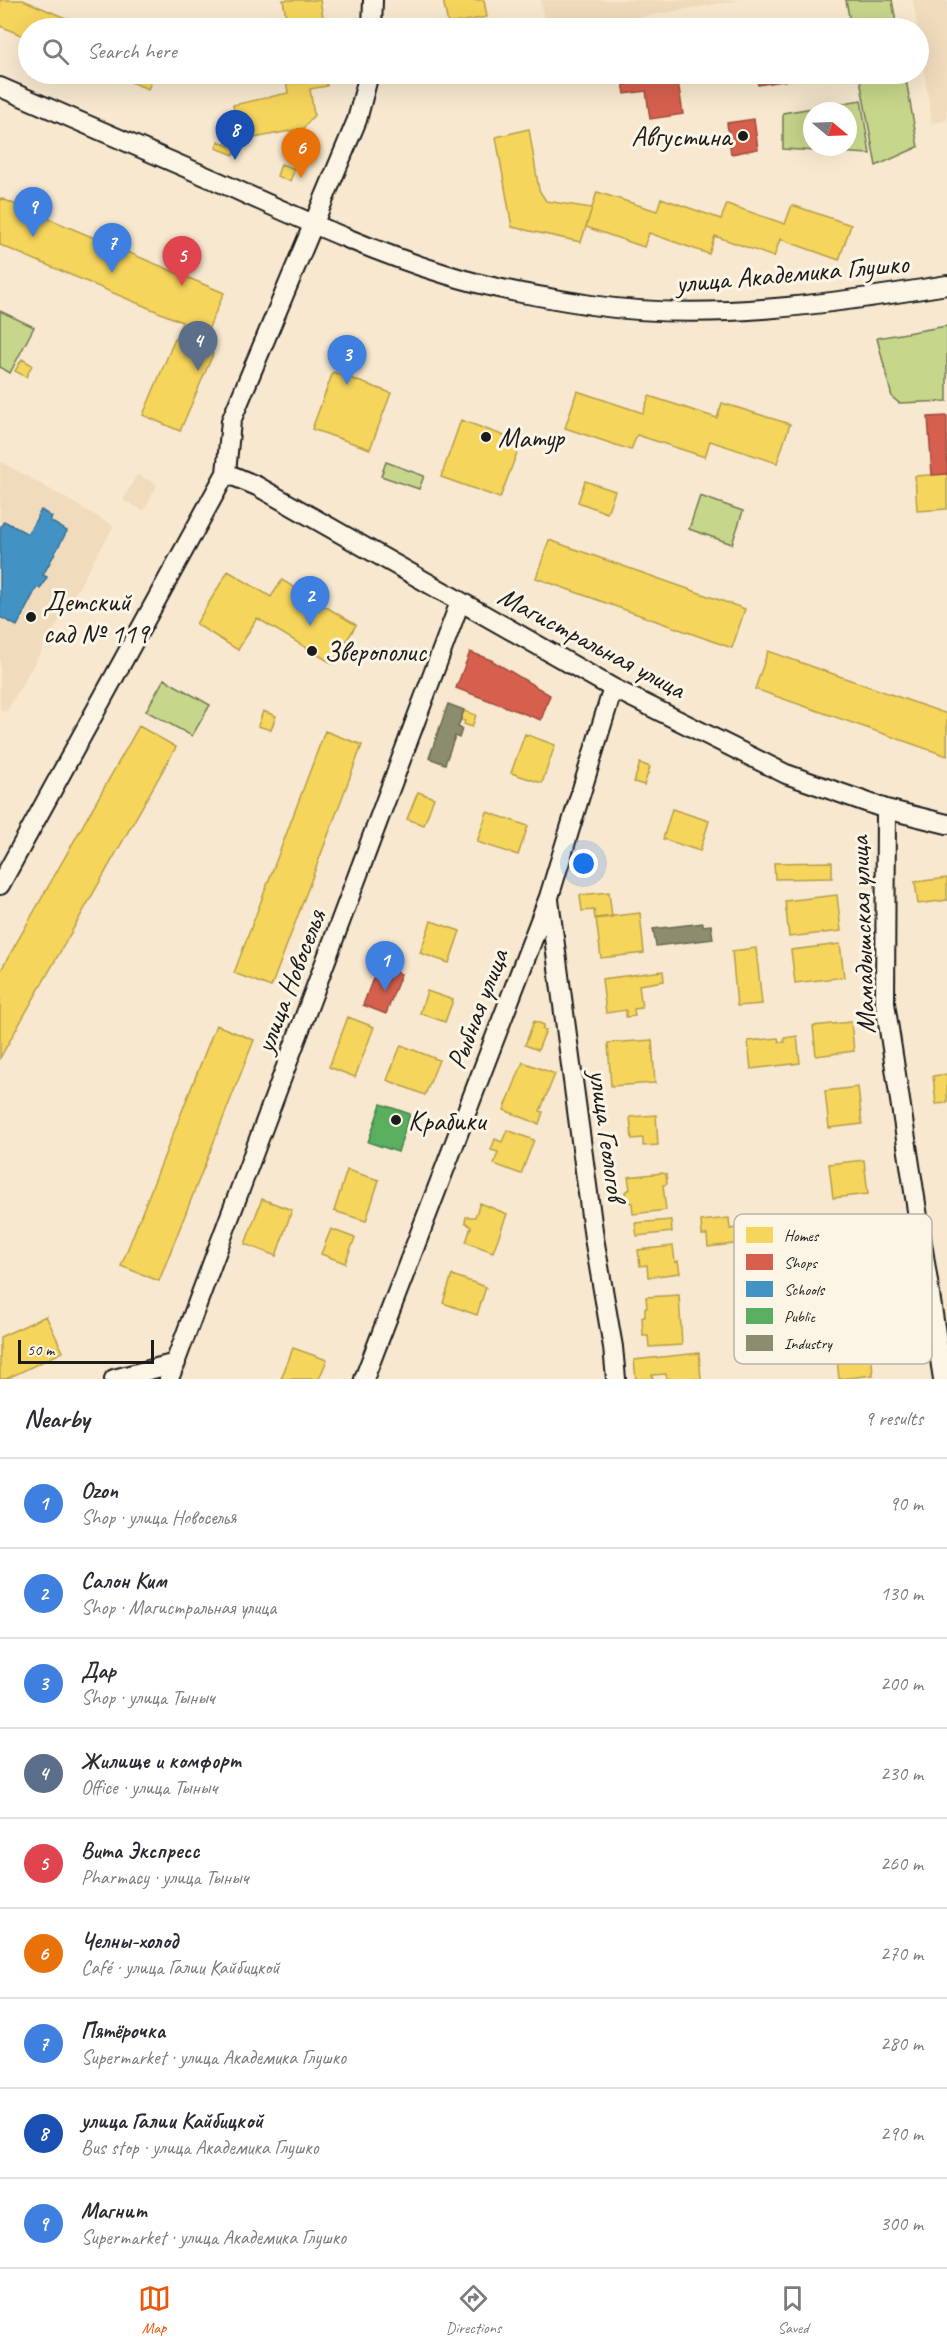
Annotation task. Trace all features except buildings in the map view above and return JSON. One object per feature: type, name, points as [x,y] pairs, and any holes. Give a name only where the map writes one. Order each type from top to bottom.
[{"type":"street","points":[[372,18],[373,0]]},
{"type":"street","points":[[0,885],[226,472],[231,421],[357,120],[366,84]]},
{"type":"street","name":"улица Академика Глушко","points":[[0,87],[356,243],[445,274],[517,293],[592,305],[665,311],[739,310],[842,301],[947,285]]},
{"type":"street","name":"Магистральная улица","points":[[226,472],[257,486],[613,688],[786,774],[886,809],[947,824]]},
{"type":"street","name":"улица Новоселья","points":[[173,1371],[460,602]]},
{"type":"street","name":"Рыбная улица","points":[[364,1379],[549,897],[613,688]]},
{"type":"street","name":"Мамадышская улица","points":[[886,809],[885,1004],[917,1214]]},
{"type":"street","name":"улица Геологов","points":[[549,897],[592,1226],[613,1347],[616,1379]]},
{"type":"street","name":"Мамадышская улица","points":[[932,1308],[943,1379]]},
{"type":"street","points":[[114,1379],[173,1371]]},
{"type":"shaded area","points":[[541,0],[740,0],[634,18],[544,18]]},
{"type":"shaded area","points":[[913,0],[947,0],[947,120],[932,123],[926,84],[929,84],[929,18],[916,18]]},
{"type":"shaded area","name":"Детский сад № 119","points":[[0,461],[114,526],[6,712],[0,709]]},
{"type":"shaded area","points":[[137,474],[157,485],[144,511],[123,500]]},
{"type":"green space","points":[[846,0],[892,0],[895,18],[849,18]]},
{"type":"green space","points":[[861,84],[907,84],[918,147],[876,166]]},
{"type":"green space","points":[[861,100],[870,154],[857,153],[857,102],[849,102]]},
{"type":"green space","points":[[803,110],[803,150],[783,149],[783,113]]},
{"type":"green space","points":[[0,311],[34,327],[10,373],[0,367]]},
{"type":"green space","points":[[947,326],[947,401],[899,403],[892,397],[877,338]]},
{"type":"green space","points":[[386,462],[424,476],[419,489],[381,476]]},
{"type":"green space","points":[[700,496],[743,511],[732,544],[689,529]]},
{"type":"green space","points":[[164,679],[210,705],[192,736],[146,711]]},
{"type":"place","name":"Августина","points":[[743,136]]},
{"type":"place","name":"улица Галии Кайбицкой","points":[[235,160]]},
{"type":"place","name":"Челны-холод","points":[[301,178]]},
{"type":"place","name":"Магнит","points":[[33,237]]},
{"type":"place","name":"Пятёрочка","points":[[112,273]]},
{"type":"place","name":"Вита Экспресс","points":[[182,286]]},
{"type":"place","name":"Жилище и комфорт","points":[[198,371]]},
{"type":"place","name":"Дар","points":[[347,385]]},
{"type":"place","name":"Матур","points":[[486,437]]},
{"type":"place","name":"Детский сад № 119","points":[[31,617]]},
{"type":"place","name":"Салон Ким","points":[[310,626]]},
{"type":"place","name":"Зверополис","points":[[312,651]]},
{"type":"place","name":"Ozon","points":[[385,991]]},
{"type":"place","name":"Крабики","points":[[396,1120]]}]
